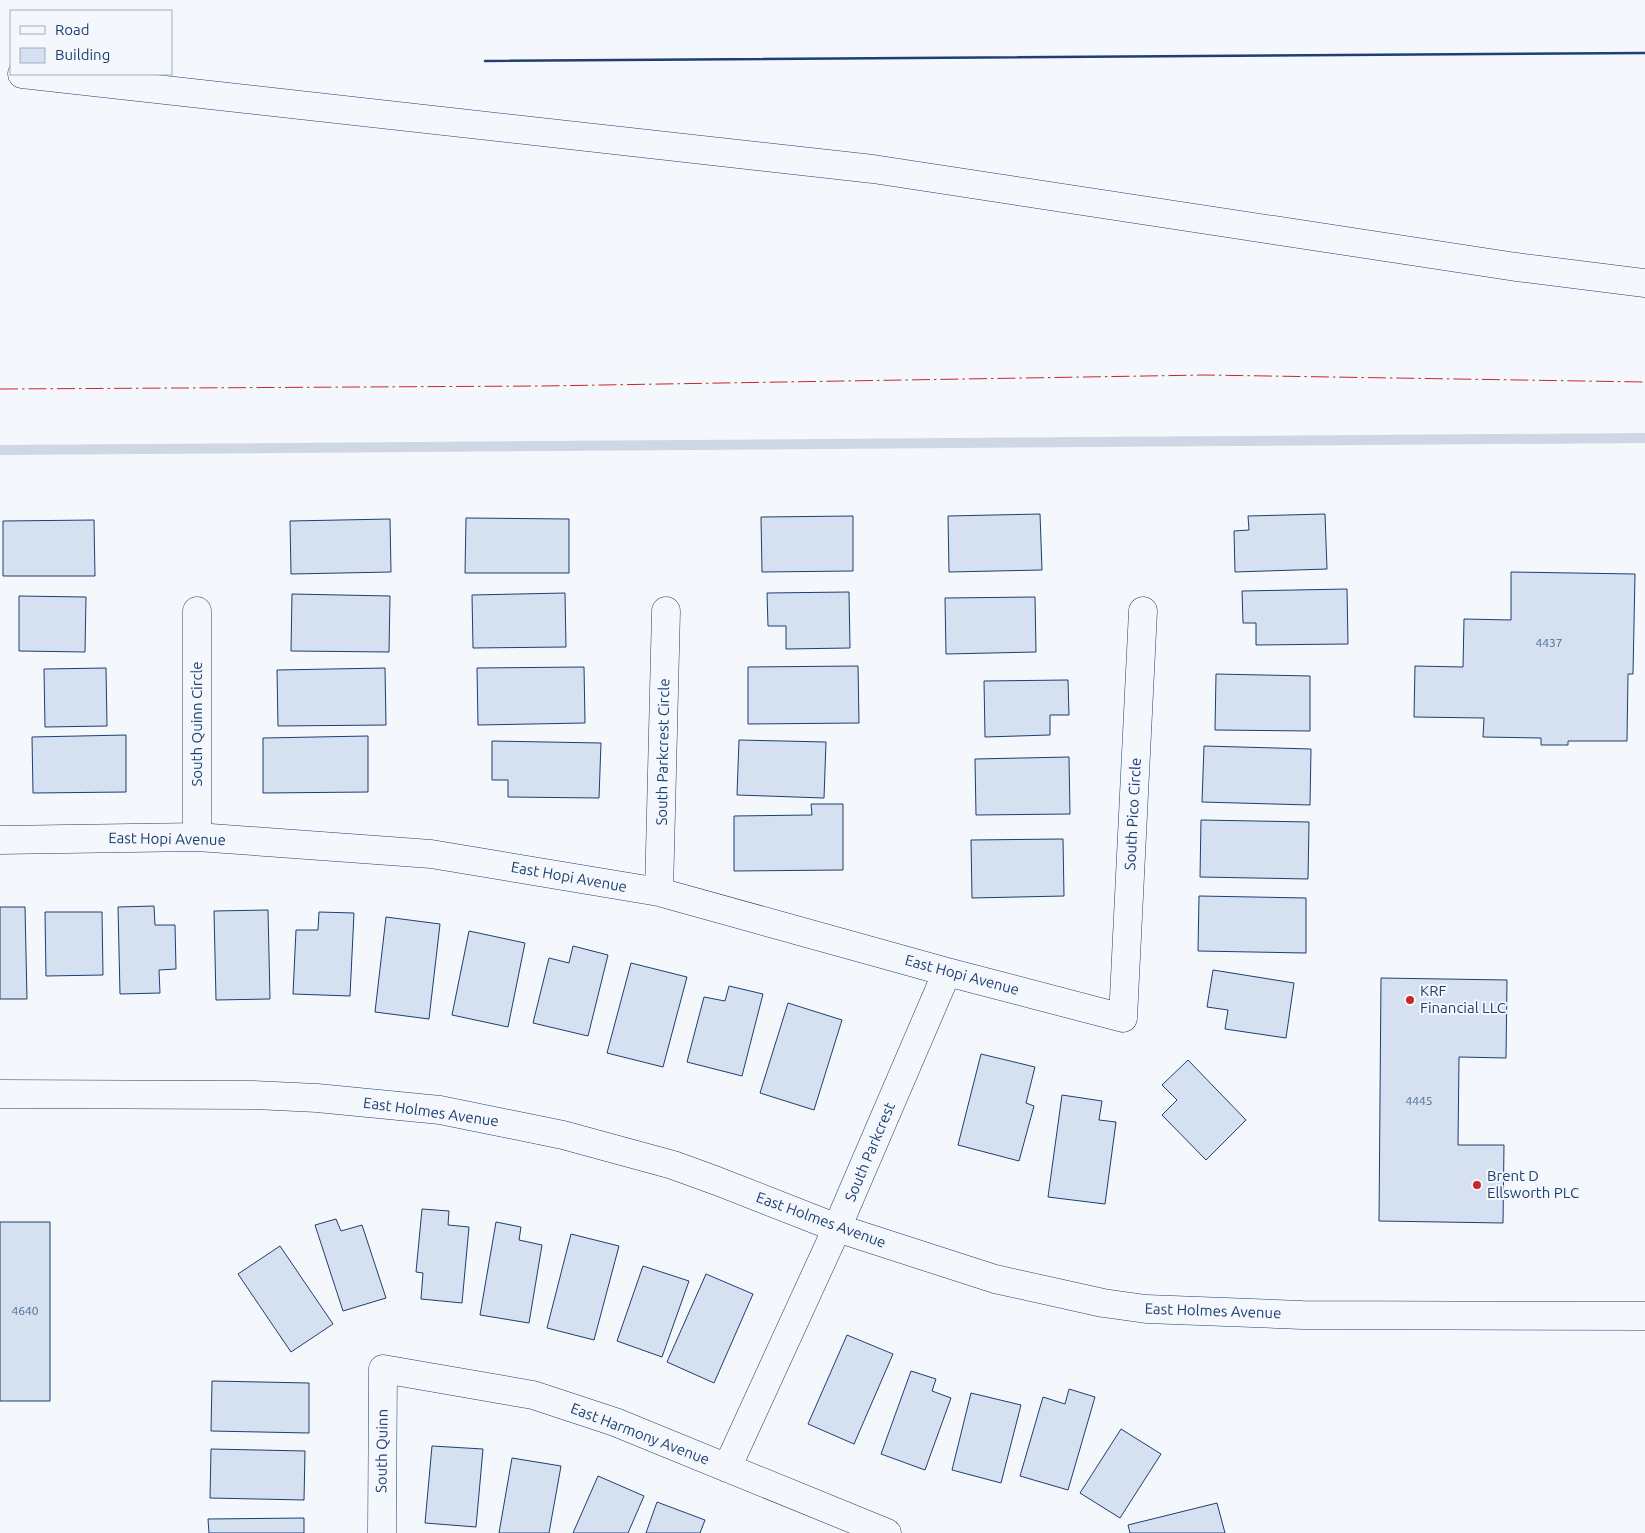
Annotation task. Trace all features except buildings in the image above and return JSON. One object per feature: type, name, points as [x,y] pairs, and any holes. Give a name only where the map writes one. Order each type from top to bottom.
[{"type":"main road","points":[[31,75],[873,169],[1516,267],[1645,282]]},
{"type":"main road","name":"South Quinn Circle","points":[[197,611],[197,837]]},
{"type":"main road","name":"South Parkcrest Circle","points":[[659,892],[666,611]]},
{"type":"main road","name":"South Pico Circle","points":[[1123,1018],[1143,611]]},
{"type":"main road","name":"East Hopi Avenue","points":[[0,840],[197,837],[431,854],[659,892],[947,972],[1123,1018]]},
{"type":"main road","name":"South Parkcrest","points":[[727,1468],[837,1228],[947,972]]},
{"type":"main road","name":"East Holmes Avenue","points":[[0,1094],[253,1095],[373,1102],[440,1110],[563,1135],[673,1165],[837,1228],[994,1279],[1103,1303],[1146,1309],[1302,1315],[1645,1316]]},
{"type":"main road","name":"East Harmony Avenue","points":[[383,1369],[534,1395],[616,1422],[888,1533]]},
{"type":"main road","name":"South Quinn","points":[[382,1533],[383,1369]]},
{"type":"waterway","points":[[0,450],[1645,438]]},
{"type":"wall","points":[[485,61],[1645,53]]},
{"type":"power","points":[[0,389],[542,386],[1205,375],[1645,382]]},
{"type":"place","name":"KRF Financial LLC","points":[[1410,1000]]},
{"type":"place","name":"Brent D Ellsworth PLC","points":[[1477,1185]]}]
